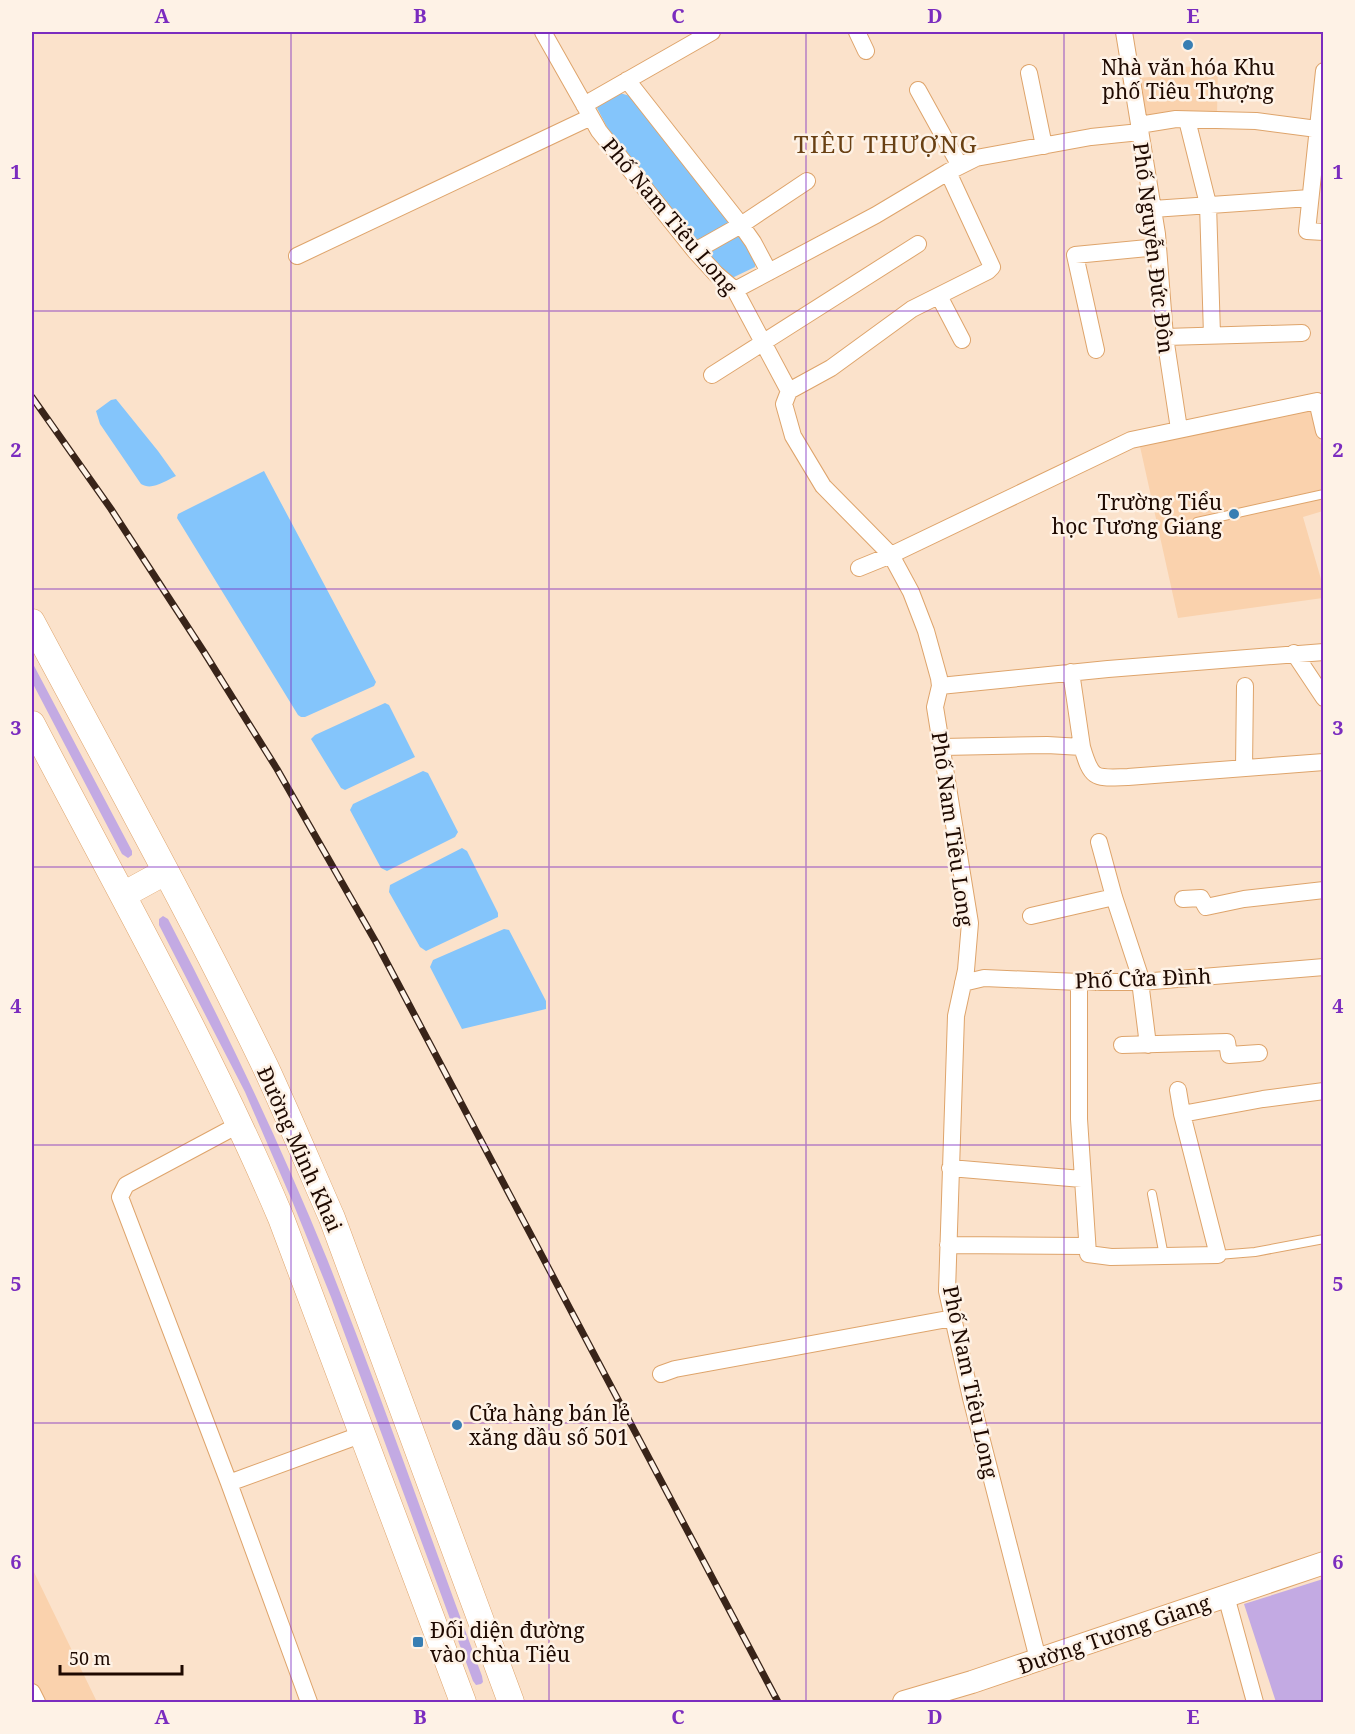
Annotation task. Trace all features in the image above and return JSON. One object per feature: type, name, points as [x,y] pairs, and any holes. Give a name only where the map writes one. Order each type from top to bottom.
[{"type":"main road","name":"Đường Minh Khai","points":[[32,622],[186,911],[265,1067],[332,1218],[511,1702]]},
{"type":"main road","points":[[32,724],[123,895],[240,1124],[281,1218],[463,1702]]},
{"type":"main road","points":[[123,895],[165,872]]},
{"type":"main road","name":"Đường Tương Giang","points":[[904,1702],[972,1682],[1323,1563]]},
{"type":"street","name":"Phố Nam Tiêu Long","points":[[543,32],[598,131],[716,274],[735,290],[789,391],[784,404],[793,436],[823,486],[891,555],[918,610],[930,646],[940,686],[935,707],[970,923],[966,970],[956,1016],[947,1291],[971,1398],[1038,1659]]},
{"type":"street","points":[[297,256],[587,111],[627,80],[712,32]]},
{"type":"street","points":[[857,32],[866,51]]},
{"type":"street","name":"Phố Nguyễn Đức Đôn","points":[[1124,32],[1153,209],[1165,337],[1179,429]]},
{"type":"street","points":[[1323,71],[1307,231],[1323,232]]},
{"type":"street","points":[[1029,73],[1044,146]]},
{"type":"street","points":[[627,80],[741,225],[769,272]]},
{"type":"street","points":[[789,391],[831,368],[912,309],[988,272],[992,267],[954,169],[918,90]]},
{"type":"street","points":[[735,290],[876,215],[976,158],[1139,129],[1176,119],[1256,121],[1317,129]]},
{"type":"street","points":[[1187,120],[1208,204],[1212,335]]},
{"type":"street","points":[[698,250],[741,225],[807,181]]},
{"type":"street","points":[[1153,209],[1310,198]]},
{"type":"street","points":[[712,375],[918,244]]},
{"type":"street","points":[[1096,351],[1075,255],[1158,247]]},
{"type":"street","points":[[939,296],[962,340]]},
{"type":"street","points":[[1165,337],[1302,333]]},
{"type":"street","points":[[859,568],[891,555],[1131,440],[1317,401],[1323,431]]},
{"type":"street","points":[[940,686],[1071,672],[1323,652]]},
{"type":"street","points":[[1294,653],[1323,698]]},
{"type":"street","points":[[1071,672],[1082,747],[1092,772],[1099,778],[1139,777],[1323,762]]},
{"type":"street","points":[[1244,768],[1245,686]]},
{"type":"street","points":[[942,747],[1047,745],[1082,747]]},
{"type":"street","points":[[1099,842],[1141,982],[1148,1045]]},
{"type":"street","points":[[1183,899],[1201,898],[1206,907],[1244,899],[1323,890]]},
{"type":"street","points":[[1031,916],[1114,897]]},
{"type":"street","name":"Phố Cửa Đình","points":[[963,983],[984,978],[1141,982],[1323,967]]},
{"type":"street","points":[[1079,982],[1079,1119],[1088,1254],[1111,1257],[1218,1255],[1178,1090]]},
{"type":"street","points":[[1122,1046],[1227,1042],[1229,1054],[1259,1053]]},
{"type":"street","points":[[1182,1114],[1323,1091]]},
{"type":"street","points":[[240,1124],[126,1185],[120,1197],[230,1483],[309,1702]]},
{"type":"street","points":[[950,1168],[1082,1179]]},
{"type":"street","points":[[948,1245],[1086,1246]]},
{"type":"street","points":[[662,1374],[675,1369],[953,1318]]},
{"type":"street","points":[[230,1483],[363,1434]]},
{"type":"street","points":[[1226,1596],[1255,1702]]},
{"type":"street","points":[[32,1692],[37,1702]]},
{"type":"lane","points":[[1197,522],[1323,494]]},
{"type":"lane","points":[[1152,1194],[1164,1256]]},
{"type":"lane","points":[[1218,1255],[1255,1252],[1323,1239]]},
{"type":"shaded area","points":[[1218,66],[1217,115],[1144,121],[1138,78],[1175,75],[1175,67]]},
{"type":"shaded area","name":"Trường Tiểu học Tương Giang","points":[[1313,406],[1323,454],[1323,511],[1303,517],[1323,586],[1323,598],[1178,618],[1139,442]]},
{"type":"shaded area","points":[[32,662],[132,851],[132,855],[128,858],[122,854],[32,682]]},
{"type":"shaded area","points":[[163,916],[168,919],[211,1003],[271,1130],[327,1259],[387,1415],[482,1676],[481,1684],[476,1685],[473,1681],[331,1297],[293,1203],[245,1092],[159,925],[159,919]]},
{"type":"shaded area","points":[[32,1568],[97,1702],[32,1702]]},
{"type":"shaded area","points":[[1323,1579],[1323,1702],[1276,1702],[1244,1604]]},
{"type":"water","points":[[620,93],[630,96],[734,223],[755,257],[755,267],[732,278],[725,277],[609,131],[597,108]]},
{"type":"water","points":[[116,399],[176,476],[154,486],[141,484],[100,424],[96,411]]},
{"type":"water","points":[[264,471],[376,682],[374,686],[305,717],[298,715],[177,518],[178,514]]},
{"type":"water","points":[[385,703],[389,705],[415,757],[345,790],[341,788],[311,739],[315,735]]},
{"type":"water","points":[[423,771],[428,773],[458,832],[455,837],[387,871],[381,868],[350,810],[353,804]]},
{"type":"water","points":[[462,848],[467,851],[498,917],[426,951],[420,947],[389,892],[390,885]]},
{"type":"water","points":[[504,929],[509,930],[546,1001],[546,1009],[462,1029],[430,967],[433,960]]},
{"type":"railway","points":[[32,397],[111,509],[277,769],[377,944],[778,1702]]},
{"type":"place","name":"Nhà văn hóa Khu phố Tiêu Thượng","points":[[1188,45]]},
{"type":"place","name":"Trường Tiểu học Tương Giang","points":[[1234,514]]},
{"type":"place","name":"Cửa hàng bán lẻ xăng dầu số 501","points":[[457,1425]]},
{"type":"place","name":"Đối diện đường vào chùa Tiêu","points":[[418,1642]]},
{"type":"district","name":"TIÊU THƯỢNG","points":[[886,143]]}]
